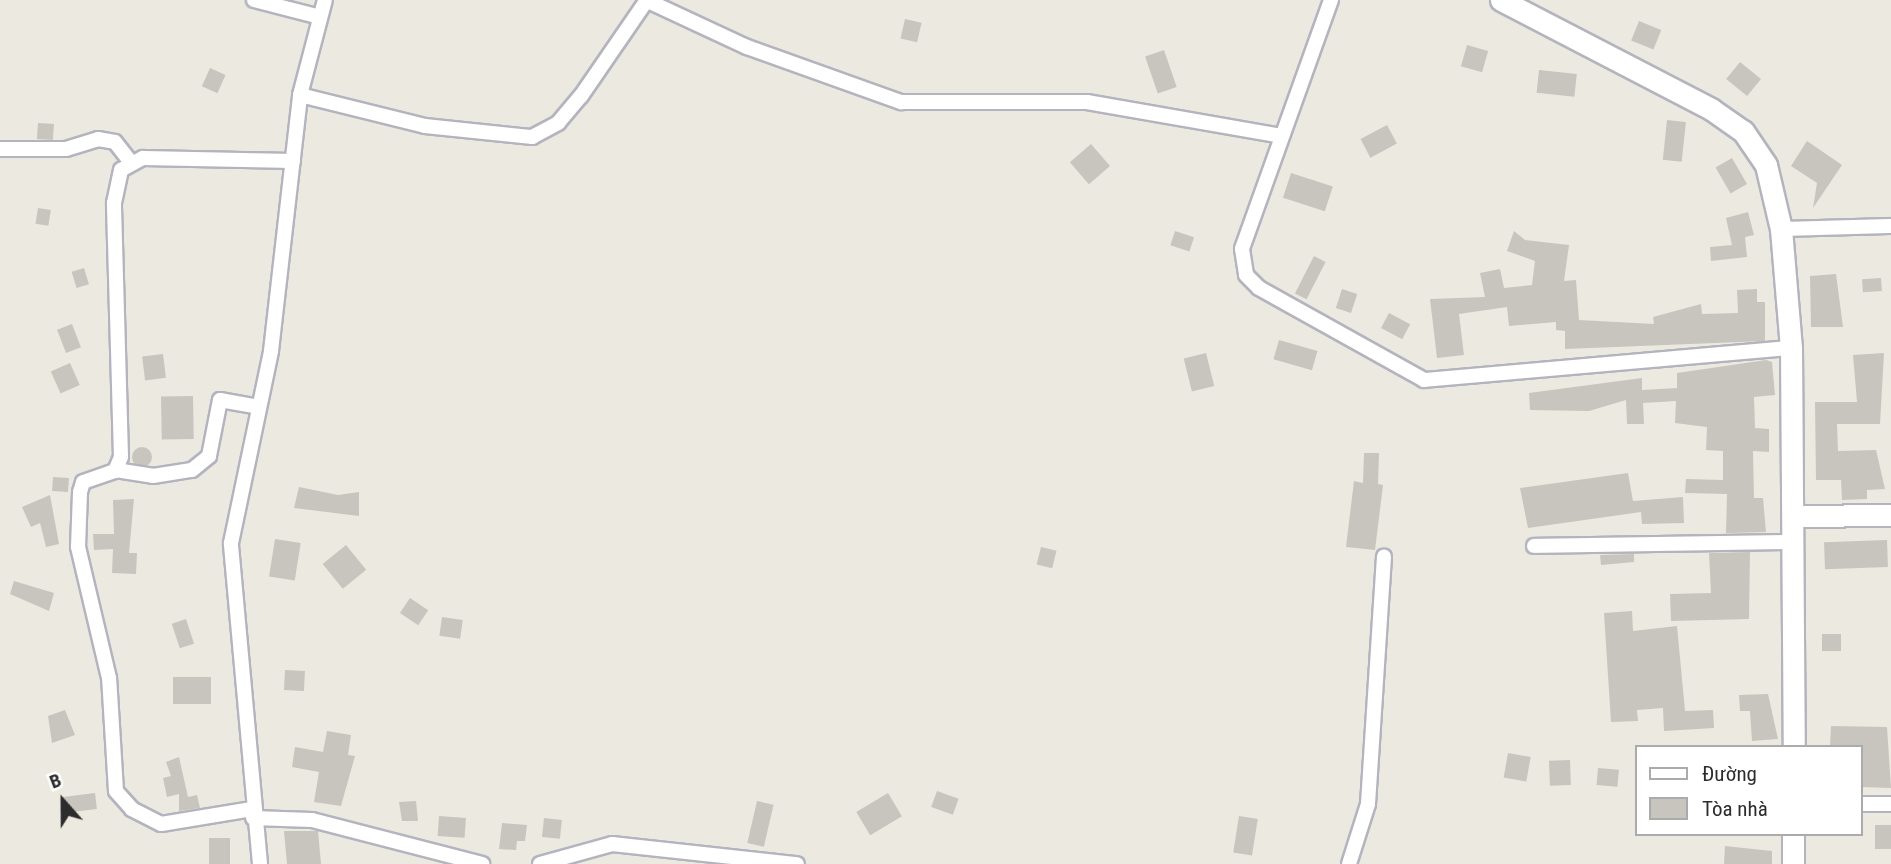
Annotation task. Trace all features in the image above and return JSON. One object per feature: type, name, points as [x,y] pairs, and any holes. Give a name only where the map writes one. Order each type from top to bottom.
[{"type":"main road","points":[[1501,0],[1685,93],[1743,131],[1766,164],[1782,229],[1791,348],[1796,516],[1794,745]]},
{"type":"main road","points":[[1796,516],[1891,515]]},
{"type":"main road","points":[[1793,864],[1794,836]]},
{"type":"street","points":[[254,0],[320,17]]},
{"type":"street","points":[[260,864],[253,813],[231,543],[284,264],[300,95],[325,0]]},
{"type":"street","points":[[300,95],[425,126],[532,137],[558,123],[581,96],[646,0],[747,47],[901,102],[1087,102],[1281,136]]},
{"type":"street","points":[[1331,0],[1242,248],[1246,275],[1295,309],[1423,380],[1791,348]]},
{"type":"street","points":[[0,149],[66,149],[98,139],[115,142],[130,161]]},
{"type":"street","points":[[116,470],[121,457],[114,203],[121,170],[130,161],[293,161]]},
{"type":"street","points":[[1782,229],[1891,226]]},
{"type":"street","points":[[258,407],[219,400],[209,456],[192,470],[153,476],[116,470],[83,482],[78,527],[109,678],[116,791],[132,809],[161,824],[253,813],[312,820],[482,864]]},
{"type":"street","points":[[1534,546],[1795,542]]},
{"type":"street","points":[[1349,864],[1368,804],[1384,557]]},
{"type":"street","points":[[1863,804],[1891,804]]},
{"type":"street","points":[[540,864],[612,844],[797,864]]},
{"type":"building","points":[[905,19],[922,23],[917,42],[901,38]]},
{"type":"building","points":[[1639,21],[1661,30],[1653,49],[1631,40]]},
{"type":"building","points":[[1467,45],[1488,51],[1482,72],[1461,66]]},
{"type":"building","points":[[1164,50],[1177,87],[1158,93],[1145,57]]},
{"type":"building","points":[[1740,62],[1761,79],[1747,96],[1726,79]]},
{"type":"building","points":[[210,68],[226,75],[217,93],[202,86]]},
{"type":"building","points":[[1539,70],[1577,74],[1574,97],[1537,93]]},
{"type":"building","points":[[1667,120],[1686,122],[1682,162],[1663,160]]},
{"type":"building","points":[[38,123],[54,124],[53,140],[37,139]]},
{"type":"building","points":[[1387,125],[1397,144],[1370,158],[1361,139]]},
{"type":"building","points":[[1807,141],[1842,165],[1813,208],[1817,183],[1791,166]]},
{"type":"building","points":[[1091,144],[1110,166],[1089,184],[1070,162]]},
{"type":"building","points":[[1732,158],[1747,184],[1731,193],[1716,168]]},
{"type":"building","points":[[1291,173],[1333,187],[1325,211],[1283,198]]},
{"type":"building","points":[[38,208],[51,210],[48,226],[35,224]]},
{"type":"building","points":[[1748,212],[1754,235],[1745,237],[1747,257],[1711,261],[1710,247],[1732,245],[1726,218]]},
{"type":"building","points":[[1175,231],[1194,237],[1189,251],[1170,245]]},
{"type":"building","points":[[1514,231],[1525,240],[1569,245],[1564,281],[1576,280],[1579,320],[1654,324],[1653,317],[1701,304],[1702,314],[1738,313],[1737,290],[1757,289],[1757,302],[1765,302],[1765,341],[1565,349],[1565,331],[1556,330],[1556,322],[1509,326],[1507,307],[1459,314],[1464,355],[1437,358],[1430,299],[1485,297],[1480,273],[1500,269],[1504,288],[1532,285],[1535,261],[1507,251]]},
{"type":"building","points":[[1314,256],[1326,262],[1307,299],[1295,293]]},
{"type":"building","points":[[84,268],[89,284],[77,288],[72,272]]},
{"type":"building","points":[[1836,274],[1843,327],[1811,327],[1810,276]]},
{"type":"building","points":[[1881,278],[1882,291],[1863,292],[1862,279]]},
{"type":"building","points":[[1342,289],[1357,294],[1351,313],[1336,308]]},
{"type":"building","points":[[1389,313],[1410,324],[1402,339],[1381,328]]},
{"type":"building","points":[[72,324],[81,347],[66,353],[57,330]]},
{"type":"building","points":[[1279,340],[1317,351],[1312,370],[1273,359]]},
{"type":"building","points":[[1206,353],[1214,386],[1192,392],[1184,359]]},
{"type":"building","points":[[1884,353],[1880,424],[1837,424],[1838,451],[1876,450],[1885,489],[1867,490],[1867,499],[1842,500],[1841,480],[1816,480],[1815,402],[1857,402],[1853,355]]},
{"type":"building","points":[[163,354],[166,378],[145,380],[142,357]]},
{"type":"building","points":[[1766,360],[1772,362],[1775,395],[1754,397],[1755,428],[1769,429],[1769,452],[1753,451],[1754,498],[1763,498],[1766,532],[1726,533],[1727,494],[1685,493],[1686,479],[1723,480],[1723,451],[1706,450],[1707,427],[1675,423],[1676,401],[1643,403],[1644,424],[1627,424],[1626,400],[1589,411],[1530,410],[1529,393],[1642,378],[1642,390],[1677,388],[1677,373]]},
{"type":"building","points":[[70,363],[80,385],[61,393],[51,372]]},
{"type":"building","points":[[193,396],[194,439],[162,440],[161,397]]},
{"type":"building","points":[[142,447],[149,450],[152,457],[149,464],[142,467],[135,464],[132,457],[135,450]]},
{"type":"building","points":[[1364,453],[1379,453],[1378,484],[1383,485],[1375,550],[1346,547],[1354,481],[1363,483]]},
{"type":"building","points":[[1628,473],[1633,501],[1683,497],[1684,523],[1642,524],[1641,512],[1528,528],[1520,488]]},
{"type":"building","points":[[53,477],[69,478],[68,492],[52,491]]},
{"type":"building","points":[[299,487],[338,495],[359,492],[359,516],[294,508]]},
{"type":"building","points":[[50,495],[59,544],[46,547],[40,523],[31,527],[22,507]]},
{"type":"building","points":[[134,499],[129,553],[137,553],[136,574],[112,573],[113,549],[94,550],[93,534],[114,534],[113,500]]},
{"type":"building","points":[[275,539],[301,543],[295,581],[269,577]]},
{"type":"building","points":[[1887,540],[1888,567],[1825,569],[1824,542]]},
{"type":"building","points":[[346,545],[366,570],[343,589],[323,564]]},
{"type":"building","points":[[1041,547],[1057,551],[1052,568],[1037,564]]},
{"type":"building","points":[[1750,552],[1749,619],[1671,621],[1670,594],[1711,593],[1709,553]]},
{"type":"building","points":[[1634,554],[1634,562],[1601,565],[1600,555]]},
{"type":"building","points":[[14,581],[54,593],[49,611],[10,594]]},
{"type":"building","points":[[410,598],[428,610],[418,625],[400,613]]},
{"type":"building","points":[[1632,611],[1633,631],[1677,626],[1685,711],[1713,710],[1714,728],[1664,731],[1663,708],[1637,710],[1638,721],[1611,722],[1604,613]]},
{"type":"building","points":[[442,617],[463,620],[460,639],[439,636]]},
{"type":"building","points":[[186,619],[194,644],[180,648],[172,624]]},
{"type":"building","points":[[1822,634],[1841,634],[1841,651],[1822,651]]},
{"type":"building","points":[[285,670],[305,671],[304,691],[284,690]]},
{"type":"building","points":[[173,677],[211,677],[211,704],[173,704]]},
{"type":"building","points":[[1768,694],[1778,739],[1752,741],[1750,711],[1740,711],[1739,695]]},
{"type":"building","points":[[65,710],[75,735],[52,743],[48,716]]},
{"type":"building","points":[[1831,726],[1887,727],[1891,788],[1863,787],[1863,745],[1830,745]]},
{"type":"building","points":[[327,731],[351,735],[348,755],[355,756],[341,806],[314,802],[319,772],[292,767],[295,747],[323,752]]},
{"type":"building","points":[[1508,753],[1531,757],[1526,782],[1504,778]]},
{"type":"building","points":[[179,757],[188,797],[197,795],[200,808],[179,811],[179,794],[167,797],[163,778],[171,776],[166,762]]},
{"type":"building","points":[[1570,760],[1571,785],[1550,786],[1549,761]]},
{"type":"building","points":[[1598,768],[1619,770],[1617,787],[1597,785]]},
{"type":"building","points":[[937,791],[959,799],[953,815],[931,807]]},
{"type":"building","points":[[95,793],[97,809],[63,813],[61,797]]},
{"type":"building","points":[[888,793],[902,816],[870,835],[856,812]]},
{"type":"building","points":[[416,801],[418,821],[402,821],[399,802]]},
{"type":"building","points":[[757,801],[774,805],[764,847],[747,843]]},
{"type":"building","points":[[439,816],[466,818],[465,838],[438,836]]},
{"type":"building","points":[[1239,816],[1258,819],[1252,856],[1233,853]]},
{"type":"building","points":[[544,818],[562,820],[560,839],[542,837]]},
{"type":"building","points":[[502,823],[527,825],[525,841],[517,841],[516,850],[499,849]]},
{"type":"building","points":[[1875,825],[1891,825],[1891,849],[1875,849]]},
{"type":"building","points":[[284,831],[318,831],[321,864],[287,864]]},
{"type":"building","points":[[209,838],[230,838],[230,864],[209,864]]},
{"type":"building","points":[[1725,846],[1772,851],[1772,864],[1724,864]]}]
